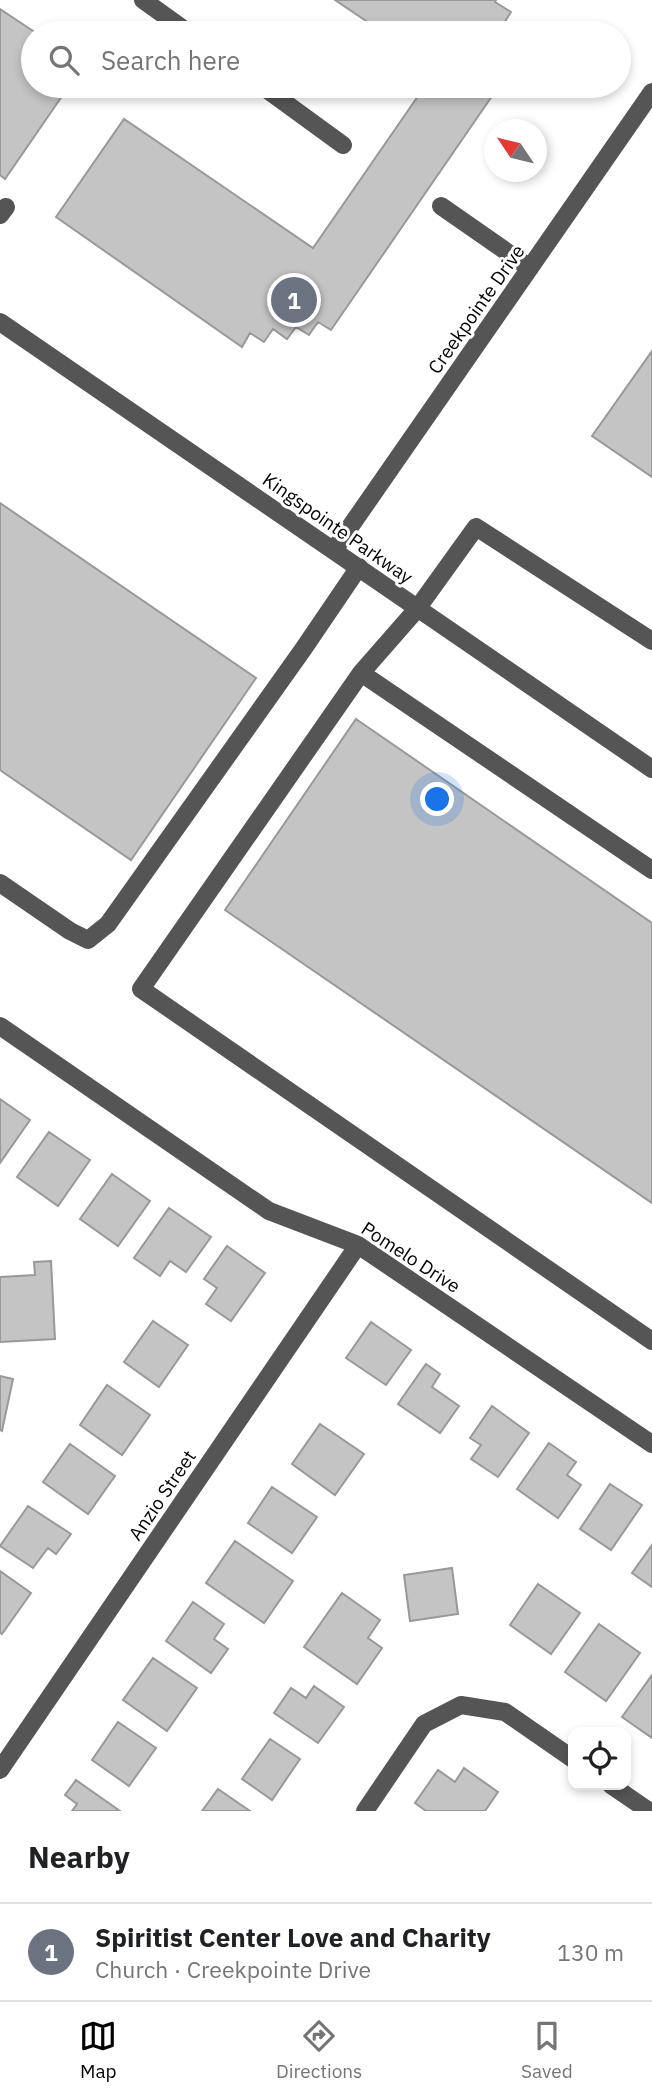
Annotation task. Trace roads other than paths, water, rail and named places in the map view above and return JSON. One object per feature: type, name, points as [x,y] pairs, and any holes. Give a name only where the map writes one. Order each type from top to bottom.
[{"type":"street","points":[[143,0],[172,21]]},
{"type":"street","name":"Creekpointe Drive","points":[[334,550],[652,92]]},
{"type":"street","points":[[278,98],[343,145]]},
{"type":"street","points":[[441,206],[530,268]]},
{"type":"street","name":"Kingspointe Parkway","points":[[0,322],[652,769]]},
{"type":"street","points":[[652,641],[476,527],[417,609],[361,673],[141,989],[652,1341]]},
{"type":"street","points":[[0,883],[70,932],[88,940],[108,924],[359,567]]},
{"type":"street","points":[[361,673],[652,870]]},
{"type":"street","name":"Pomelo Drive","points":[[0,1026],[269,1211],[358,1245],[652,1444]]},
{"type":"street","name":"Anzio Street","points":[[0,1770],[358,1245]]},
{"type":"street","points":[[365,1811],[424,1724],[461,1705],[505,1712],[568,1756]]},
{"type":"street","points":[[618,1790],[649,1811]]},
{"type":"place","name":"Spiritist Center Love and Charity","points":[[294,300]]}]
